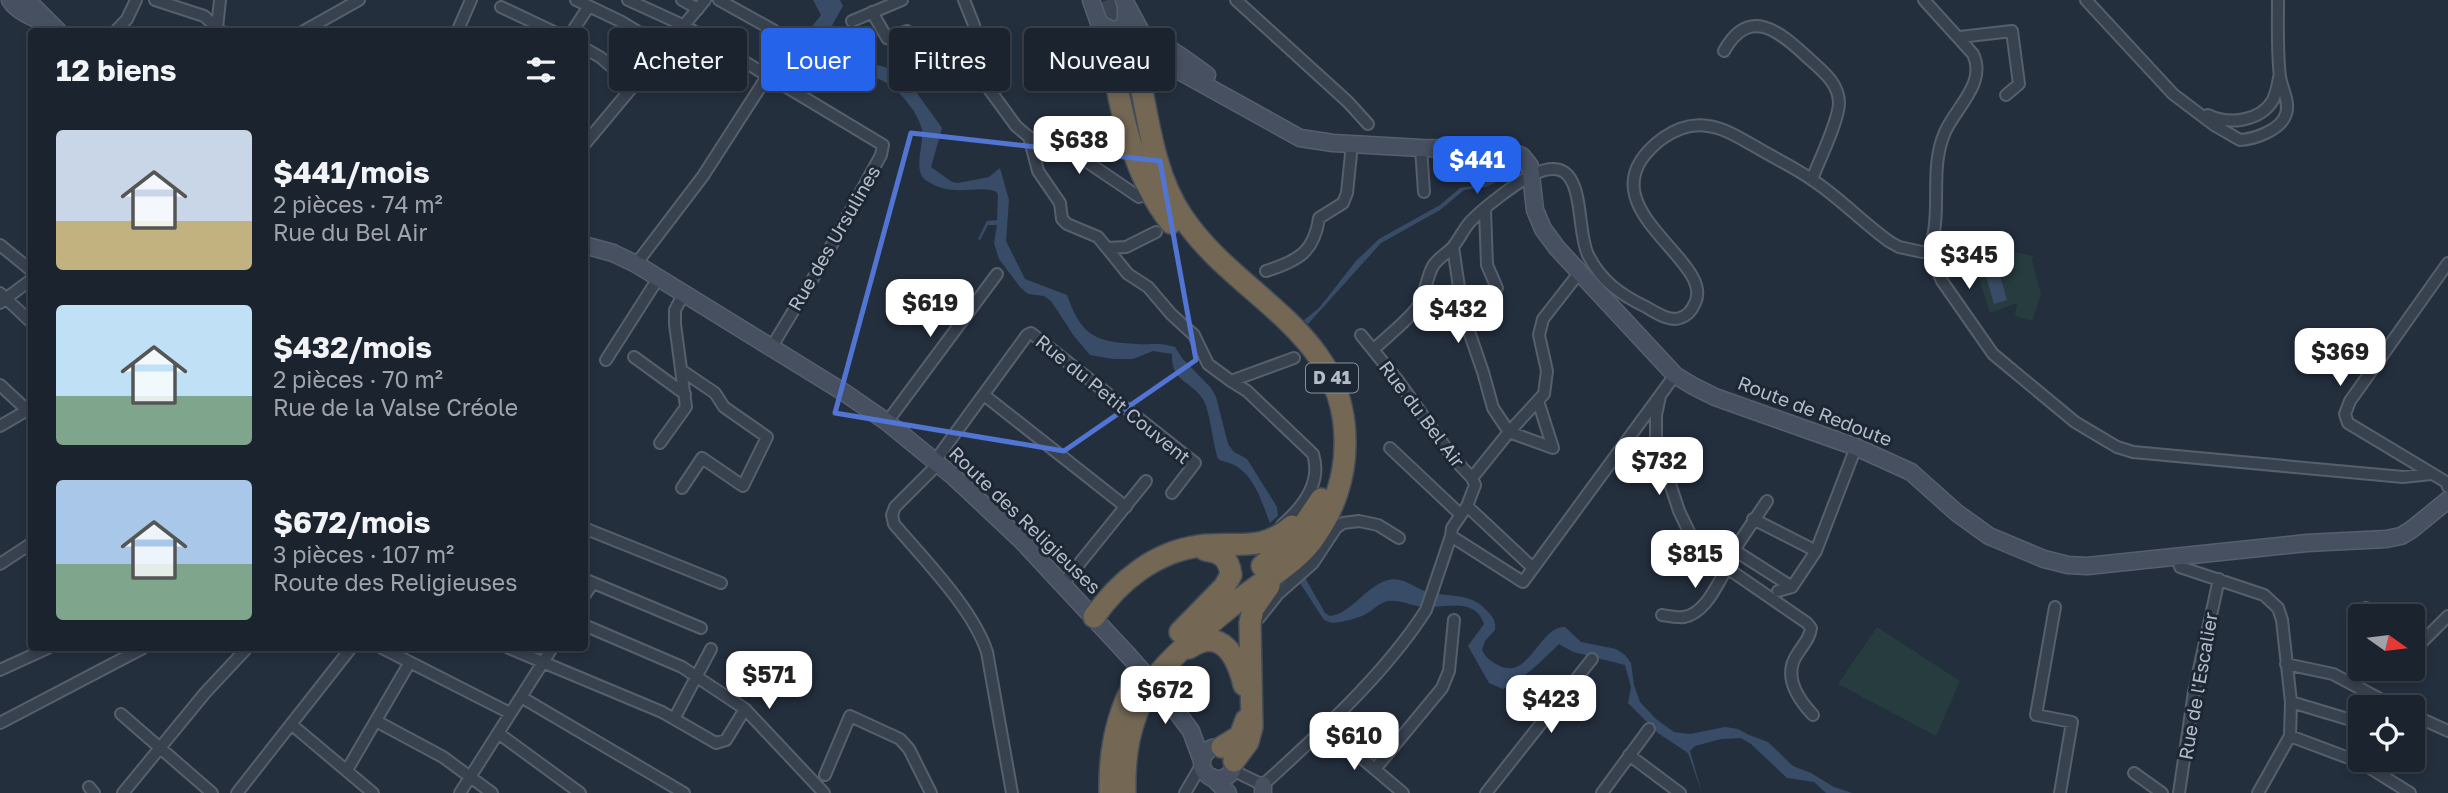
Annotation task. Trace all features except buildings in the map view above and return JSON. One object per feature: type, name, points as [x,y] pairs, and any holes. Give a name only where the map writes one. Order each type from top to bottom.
[{"type":"highway","points":[[1130,91],[1133,152],[1163,227]]},
{"type":"highway","name":"D 41","points":[[1125,793],[1128,743],[1148,670],[1300,555],[1317,535],[1343,473],[1346,435],[1340,399],[1325,364],[1280,313],[1207,248],[1177,193],[1165,150],[1140,91]]},
{"type":"highway","name":"D 41","points":[[1110,793],[1112,747],[1118,719],[1148,670],[1180,632],[1295,538],[1320,501],[1331,469],[1334,437],[1331,408],[1314,365],[1295,341],[1163,227]]},
{"type":"highway","points":[[1094,617],[1141,568],[1157,558],[1201,545],[1234,547],[1279,537],[1320,501]]},
{"type":"highway","points":[[1225,558],[1264,539]]},
{"type":"highway","points":[[1180,632],[1229,581],[1231,575],[1230,565],[1217,552],[1182,549]]},
{"type":"highway","points":[[1228,760],[1248,742],[1252,727],[1249,637],[1252,610],[1258,599],[1300,555]]},
{"type":"highway","points":[[1148,670],[1201,641],[1217,642],[1229,650],[1240,669],[1247,711],[1240,736],[1228,760]]},
{"type":"main road","points":[[10,0],[13,5],[32,17],[55,28]]},
{"type":"main road","points":[[27,0],[55,28]]},
{"type":"main road","points":[[1091,0],[1103,28]]},
{"type":"main road","points":[[1099,23],[1111,30],[1122,28],[1126,19],[1126,2]]},
{"type":"main road","points":[[1126,2],[1140,28]]},
{"type":"main road","points":[[1126,2],[1147,28]]},
{"type":"main road","points":[[1175,54],[1258,116]]},
{"type":"main road","points":[[1175,68],[1300,138],[1352,144],[1506,150],[1522,156],[1530,166],[1532,175]]},
{"type":"main road","name":"Route de Redoute","points":[[1532,175],[1535,210],[1543,229],[1579,273],[1675,375],[1715,397],[1856,447],[1911,472],[1957,513],[1989,536],[2044,559],[2087,566],[2307,542],[2386,539],[2411,530],[2448,500]]},
{"type":"main road","name":"Route des Religieuses","points":[[588,246],[613,253],[659,277],[845,393],[937,462],[1021,540],[1062,585],[1148,670],[1191,731],[1206,769],[1227,793]]},
{"type":"main road","name":"Route des Religieuses","points":[[1191,731],[1228,760]]},
{"type":"main road","points":[[1208,750],[1228,760],[1220,778],[1206,769],[1208,750]]},
{"type":"main road","points":[[1228,760],[1234,793]]},
{"type":"street","points":[[119,28],[127,19],[136,0]]},
{"type":"street","points":[[155,0],[204,16],[218,28]]},
{"type":"street","points":[[220,0],[220,28]]},
{"type":"street","points":[[307,28],[339,5],[359,0]]},
{"type":"street","points":[[459,28],[471,0]]},
{"type":"street","points":[[576,0],[632,28]]},
{"type":"street","name":"Rue des Ursulines","points":[[628,0],[684,26],[761,71]]},
{"type":"street","points":[[682,0],[702,4],[684,26]]},
{"type":"street","points":[[719,0],[770,28]]},
{"type":"street","points":[[852,21],[902,0]]},
{"type":"street","points":[[964,0],[974,25],[981,69],[989,89],[1016,126],[1029,137],[1074,153],[1139,197]]},
{"type":"street","points":[[1236,0],[1348,102],[1368,124]]},
{"type":"street","points":[[1924,0],[1959,37],[1976,61],[1977,77],[1945,133],[1938,154],[1937,223],[1928,252],[1942,281],[2002,362],[2075,422],[2126,450],[2403,477],[2431,474]]},
{"type":"street","points":[[2086,0],[2152,75],[2214,125],[2240,140],[2262,135],[2283,120],[2287,103],[2280,75],[2277,0]]},
{"type":"street","points":[[575,28],[589,6]]},
{"type":"street","points":[[500,7],[545,28]]},
{"type":"street","points":[[872,12],[889,37]]},
{"type":"street","points":[[1724,51],[1736,34],[1749,27],[1776,30],[1833,83],[1839,106],[1812,179]]},
{"type":"street","points":[[1959,37],[2012,31],[2019,85],[2006,96]]},
{"type":"street","points":[[588,50],[609,65]]},
{"type":"street","points":[[2272,101],[2280,75]]},
{"type":"street","points":[[636,264],[703,176],[761,86]]},
{"type":"street","points":[[588,140],[628,91]]},
{"type":"street","name":"Rue des Ursulines","points":[[771,348],[818,270],[884,150],[883,145],[794,91]]},
{"type":"street","points":[[2191,107],[2217,119],[2233,121],[2259,113],[2280,97],[2287,103]]},
{"type":"street","points":[[2233,121],[2229,128],[2234,136]]},
{"type":"street","points":[[1532,175],[1554,169],[1568,174],[1574,182],[1587,253],[1603,278],[1624,297],[1676,319],[1690,311],[1698,293],[1693,279],[1637,201],[1635,176],[1647,153],[1677,130],[1707,125],[1730,133],[1812,179],[1890,242],[1899,247],[1928,252]]},
{"type":"street","points":[[1029,137],[1038,171],[1060,203],[1062,219],[1066,224],[1098,237],[1128,274],[1148,287],[1194,335],[1208,364],[1247,391],[1313,454],[1316,464],[1315,478],[1309,494],[1300,507],[1264,539]]},
{"type":"street","points":[[1266,271],[1288,264],[1307,251],[1319,218],[1343,202],[1347,193],[1352,144]]},
{"type":"street","points":[[1421,148],[1424,192]]},
{"type":"street","name":"Rue du Bel Air","points":[[1373,350],[1418,307],[1434,265],[1453,247],[1470,222],[1532,175]]},
{"type":"street","points":[[1485,210],[1487,265],[1497,288]]},
{"type":"street","points":[[1108,248],[1126,247],[1163,227]]},
{"type":"street","points":[[0,245],[28,268]]},
{"type":"street","points":[[1453,247],[1463,314],[1493,408],[1509,432],[1553,448],[1538,401]]},
{"type":"street","points":[[2448,263],[2350,401],[2346,414],[2348,424],[2446,482],[2448,487]]},
{"type":"street","points":[[1228,760],[1260,785],[1326,728],[1391,656],[1423,614],[1452,528],[1475,485],[1472,478],[1544,394],[1547,371],[1539,335],[1543,319],[1579,273]]},
{"type":"street","points":[[887,422],[997,274]]},
{"type":"street","points":[[606,360],[659,277]]},
{"type":"street","points":[[28,282],[2,298],[28,320]]},
{"type":"street","points":[[660,443],[686,407],[675,310],[684,293]]},
{"type":"street","name":"Rue du Petit Couvent","points":[[1012,793],[982,636],[955,598],[894,524],[892,515],[895,507],[937,462],[1027,335],[1035,335],[1195,463],[1172,493]]},
{"type":"street","name":"Rue du Bel Air","points":[[1361,335],[1399,382],[1454,459],[1472,478]]},
{"type":"street","points":[[634,357],[685,394]]},
{"type":"street","points":[[1231,381],[1294,358]]},
{"type":"street","points":[[681,370],[715,393],[724,407],[767,437],[743,486],[702,457],[682,488]]},
{"type":"street","points":[[1451,536],[1523,582],[1675,375]]},
{"type":"street","points":[[0,385],[28,408]]},
{"type":"street","points":[[1660,393],[1656,415],[1656,441],[1679,511],[1692,538],[1711,560],[1727,568],[1811,628],[1811,635],[1795,657],[1790,674],[1799,700],[1813,715]]},
{"type":"street","points":[[984,395],[1126,507]]},
{"type":"street","points":[[0,426],[28,410]]},
{"type":"street","points":[[1778,591],[1792,587],[1816,551],[1856,447]]},
{"type":"street","points":[[1390,448],[1533,568]]},
{"type":"street","points":[[1062,585],[1146,481]]},
{"type":"street","points":[[1767,501],[1734,550],[1792,587]]},
{"type":"street","points":[[1754,519],[1816,551]]},
{"type":"street","points":[[1229,650],[1240,649],[1246,644],[1258,619],[1278,594],[1312,563],[1336,528],[1343,523],[1350,520],[1369,522],[1399,538]]},
{"type":"street","points":[[588,530],[721,583]]},
{"type":"street","points":[[0,564],[28,545]]},
{"type":"street","points":[[2177,557],[2180,567],[2264,595],[2273,601],[2282,620],[2291,702],[2290,736],[2258,793]]},
{"type":"street","points":[[1662,615],[1684,617],[1695,612],[1707,602],[1727,568]]},
{"type":"street","name":"Rue de l'Escalier","points":[[2179,793],[2194,692],[2219,579]]},
{"type":"street","points":[[589,581],[701,628]]},
{"type":"street","points":[[2055,607],[2036,715],[2072,722],[2060,793]]},
{"type":"street","points":[[2426,638],[2448,616]]},
{"type":"street","points":[[1375,769],[1442,688],[1449,670],[1454,620]]},
{"type":"street","points":[[588,627],[682,667],[745,709],[824,793]]},
{"type":"street","points":[[674,719],[711,649]]},
{"type":"street","points":[[0,670],[41,651]]},
{"type":"street","points":[[0,723],[137,651]]},
{"type":"street","points":[[123,793],[160,746],[244,651]]},
{"type":"street","points":[[237,793],[349,651]]},
{"type":"street","points":[[388,651],[510,713]]},
{"type":"street","points":[[516,651],[662,712],[716,743],[726,740],[745,709]]},
{"type":"street","points":[[460,793],[550,651]]},
{"type":"street","points":[[1486,793],[1592,659]]},
{"type":"street","points":[[346,770],[410,662]]},
{"type":"street","points":[[2286,664],[2333,674],[2370,695]]},
{"type":"street","points":[[521,697],[684,793]]},
{"type":"street","points":[[2291,702],[2348,719]]},
{"type":"street","points":[[121,714],[212,793]]},
{"type":"street","points":[[825,775],[850,716],[900,739],[909,748],[931,793]]},
{"type":"street","points":[[2425,720],[2448,731]]},
{"type":"street","points":[[376,722],[443,757],[492,793]]},
{"type":"street","points":[[291,723],[373,793]]},
{"type":"street","points":[[1326,728],[1403,793]]},
{"type":"street","points":[[1602,793],[1649,729]]},
{"type":"street","points":[[498,733],[580,793]]},
{"type":"street","points":[[2290,736],[2362,763],[2410,793]]},
{"type":"street","points":[[1629,755],[1680,793]]},
{"type":"street","points":[[1187,792],[1206,769]]},
{"type":"street","points":[[2134,773],[2162,793]]},
{"type":"highlighted area","points":[[911,133],[1160,161],[1196,360],[1064,451],[835,413]]},
{"type":"green space","points":[[1975,243],[2033,256],[2041,294],[2032,321],[2015,316],[2017,303],[1990,313],[1979,279]]},
{"type":"green space","points":[[1877,627],[1960,681],[1936,736],[1838,684]]},
{"type":"water","points":[[813,0],[840,0],[843,6],[831,28],[811,28],[821,15]]},
{"type":"water","points":[[875,65],[889,70],[889,84],[875,78]]},
{"type":"water","points":[[897,91],[915,91],[942,128],[931,167],[952,182],[958,183],[989,177],[1000,168],[1009,200],[1006,241],[1025,279],[1067,295],[1078,319],[1091,334],[1122,343],[1175,347],[1211,388],[1216,397],[1228,444],[1234,452],[1247,459],[1277,507],[1278,516],[1270,523],[1257,491],[1247,476],[1234,465],[1218,459],[1204,401],[1175,371],[1172,354],[1153,351],[1133,359],[1090,355],[1051,301],[1044,296],[1028,294],[1020,287],[999,259],[994,243],[997,225],[988,225],[980,240],[978,239],[987,221],[997,220],[998,194],[986,190],[946,189],[923,177],[919,165],[922,130],[904,98]]},
{"type":"water","points":[[1523,159],[1526,161],[1515,167],[1506,177],[1486,187],[1464,190],[1440,210],[1381,243],[1308,324],[1304,320],[1319,308],[1356,261],[1379,239],[1440,205],[1460,188],[1483,184]]},
{"type":"water","points":[[1997,265],[2007,300],[1994,304],[1984,269]]},
{"type":"water","points":[[1304,576],[1325,613],[1330,616],[1344,611],[1378,584],[1391,579],[1431,593],[1475,601],[1491,615],[1495,624],[1495,630],[1485,641],[1482,650],[1490,661],[1509,668],[1526,660],[1556,629],[1565,627],[1581,642],[1616,649],[1625,655],[1631,663],[1640,702],[1656,719],[1674,732],[1690,734],[1725,727],[1738,729],[1768,742],[1793,766],[1852,793],[1826,793],[1814,782],[1787,778],[1741,738],[1721,739],[1695,746],[1690,751],[1702,793],[1688,753],[1658,733],[1628,703],[1631,687],[1625,665],[1573,652],[1559,644],[1526,674],[1503,689],[1489,683],[1468,646],[1484,624],[1474,610],[1459,606],[1426,607],[1388,601],[1360,616],[1332,623],[1324,620],[1298,580]]},
{"type":"tunnel","points":[[1107,0],[1118,28]]}]
